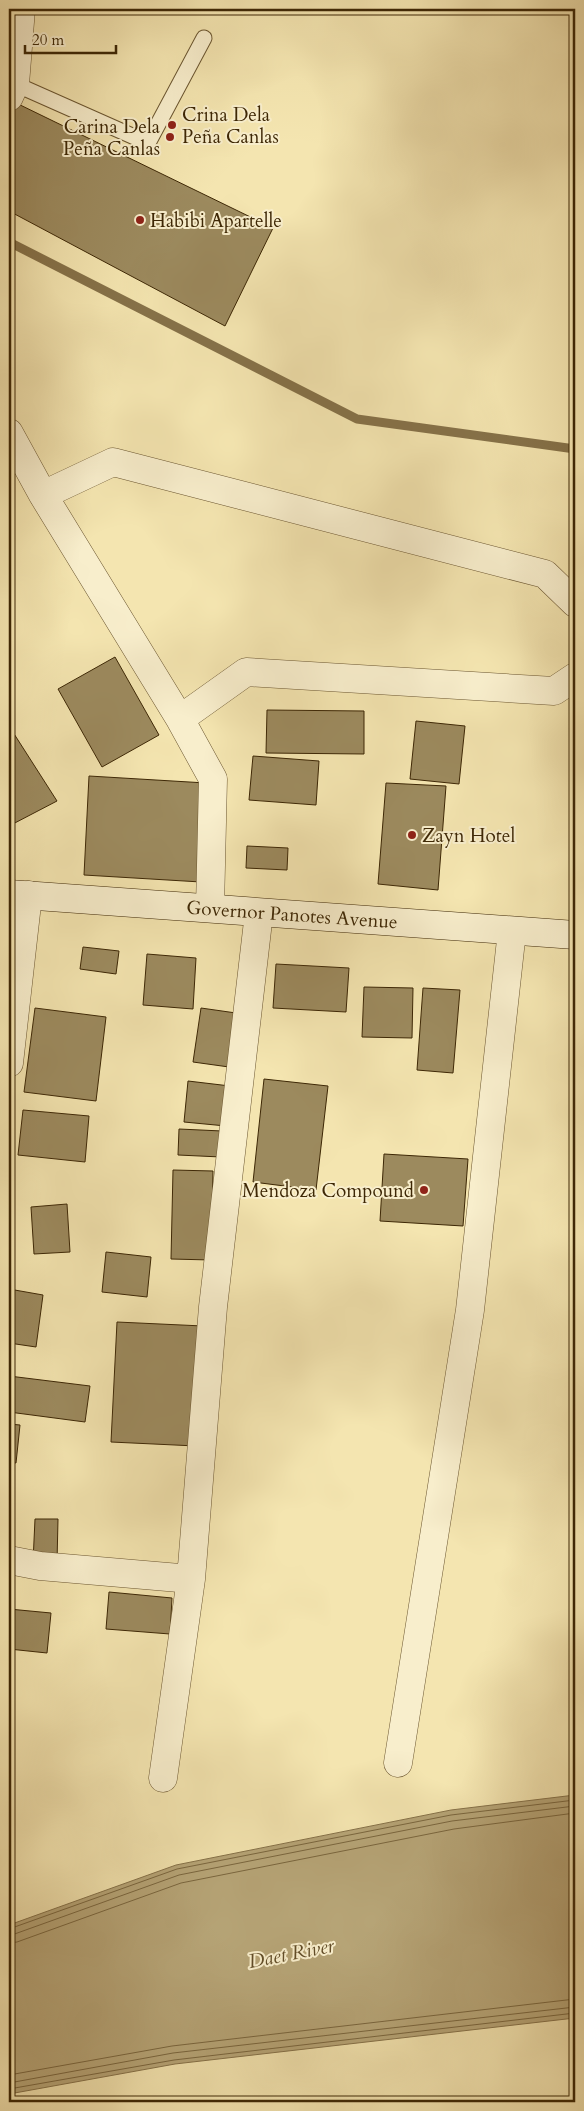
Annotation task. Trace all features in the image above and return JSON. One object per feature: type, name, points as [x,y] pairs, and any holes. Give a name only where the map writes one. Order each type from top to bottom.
[{"type":"street","points":[[12,90],[21,9]]},
{"type":"street","points":[[9,433],[43,495],[180,719],[213,779],[210,908]]},
{"type":"street","points":[[43,495],[113,462],[545,574],[575,603]]},
{"type":"street","points":[[180,719],[246,672],[554,691],[575,677]]},
{"type":"street","points":[[9,1062],[18,895]]},
{"type":"street","name":"Governor Panotes Avenue","points":[[18,895],[575,935]]},
{"type":"street","points":[[163,1778],[191,1579],[213,1307],[259,912]]},
{"type":"street","points":[[398,1763],[470,1310],[512,931]]},
{"type":"street","points":[[9,1560],[40,1566],[191,1579]]},
{"type":"lane","points":[[12,90],[148,143],[204,38]]},
{"type":"water","name":"Daet River","points":[[575,1795],[575,2018],[175,2064],[9,2094],[9,1925],[176,1865],[451,1810]]},
{"type":"building","name":"Habibi Apartelle","points":[[12,101],[273,228],[225,326],[9,211],[9,124]]},
{"type":"building","points":[[115,657],[159,735],[102,767],[58,689]]},
{"type":"building","points":[[267,710],[364,711],[364,754],[266,753]]},
{"type":"building","points":[[416,721],[465,726],[459,784],[410,779]]},
{"type":"building","points":[[9,726],[57,801],[9,826]]},
{"type":"building","points":[[253,756],[319,761],[316,805],[249,800]]},
{"type":"building","points":[[89,776],[206,783],[201,882],[84,875]]},
{"type":"building","name":"Zayn Hotel","points":[[386,783],[446,786],[438,890],[378,884]]},
{"type":"building","points":[[247,846],[288,848],[287,870],[246,868]]},
{"type":"building","points":[[83,947],[119,951],[116,974],[80,969]]},
{"type":"building","points":[[147,954],[196,958],[193,1009],[143,1005]]},
{"type":"building","points":[[276,964],[349,968],[346,1012],[273,1008]]},
{"type":"building","points":[[364,987],[413,988],[412,1038],[362,1037]]},
{"type":"building","points":[[423,988],[460,990],[453,1073],[417,1070]]},
{"type":"building","points":[[35,1008],[106,1017],[96,1101],[24,1092]]},
{"type":"building","points":[[201,1008],[236,1013],[229,1067],[193,1062]]},
{"type":"building","points":[[264,1079],[328,1086],[316,1190],[253,1182]]},
{"type":"building","points":[[188,1081],[230,1086],[226,1126],[184,1122]]},
{"type":"building","points":[[23,1110],[89,1116],[85,1162],[18,1155]]},
{"type":"building","points":[[179,1129],[222,1131],[221,1157],[178,1155]]},
{"type":"building","name":"Mendoza Compound","points":[[384,1154],[468,1159],[463,1226],[380,1221]]},
{"type":"building","points":[[173,1170],[213,1171],[211,1260],[171,1259]]},
{"type":"building","points":[[67,1204],[70,1252],[34,1254],[31,1207]]},
{"type":"building","points":[[106,1252],[151,1257],[147,1297],[102,1292]]},
{"type":"building","points":[[9,1289],[43,1295],[36,1347],[9,1343]]},
{"type":"building","points":[[117,1322],[203,1326],[196,1446],[111,1442]]},
{"type":"building","points":[[9,1376],[90,1386],[85,1422],[9,1412]]},
{"type":"building","points":[[9,1424],[20,1425],[16,1463],[9,1462]]},
{"type":"building","points":[[35,1519],[58,1519],[57,1563],[33,1562]]},
{"type":"building","points":[[109,1592],[172,1598],[170,1634],[106,1629]]},
{"type":"building","points":[[9,1609],[51,1613],[47,1653],[9,1649]]},
{"type":"waterway","points":[[9,242],[357,419],[575,449]]},
{"type":"place","name":"Crina Dela Peña Canlas","points":[[172,125]]},
{"type":"place","name":"Carina Dela Peña Canlas","points":[[170,137]]},
{"type":"place","name":"Habibi Apartelle","points":[[140,220]]},
{"type":"place","name":"Zayn Hotel","points":[[412,835]]},
{"type":"place","name":"Mendoza Compound","points":[[424,1190]]}]
